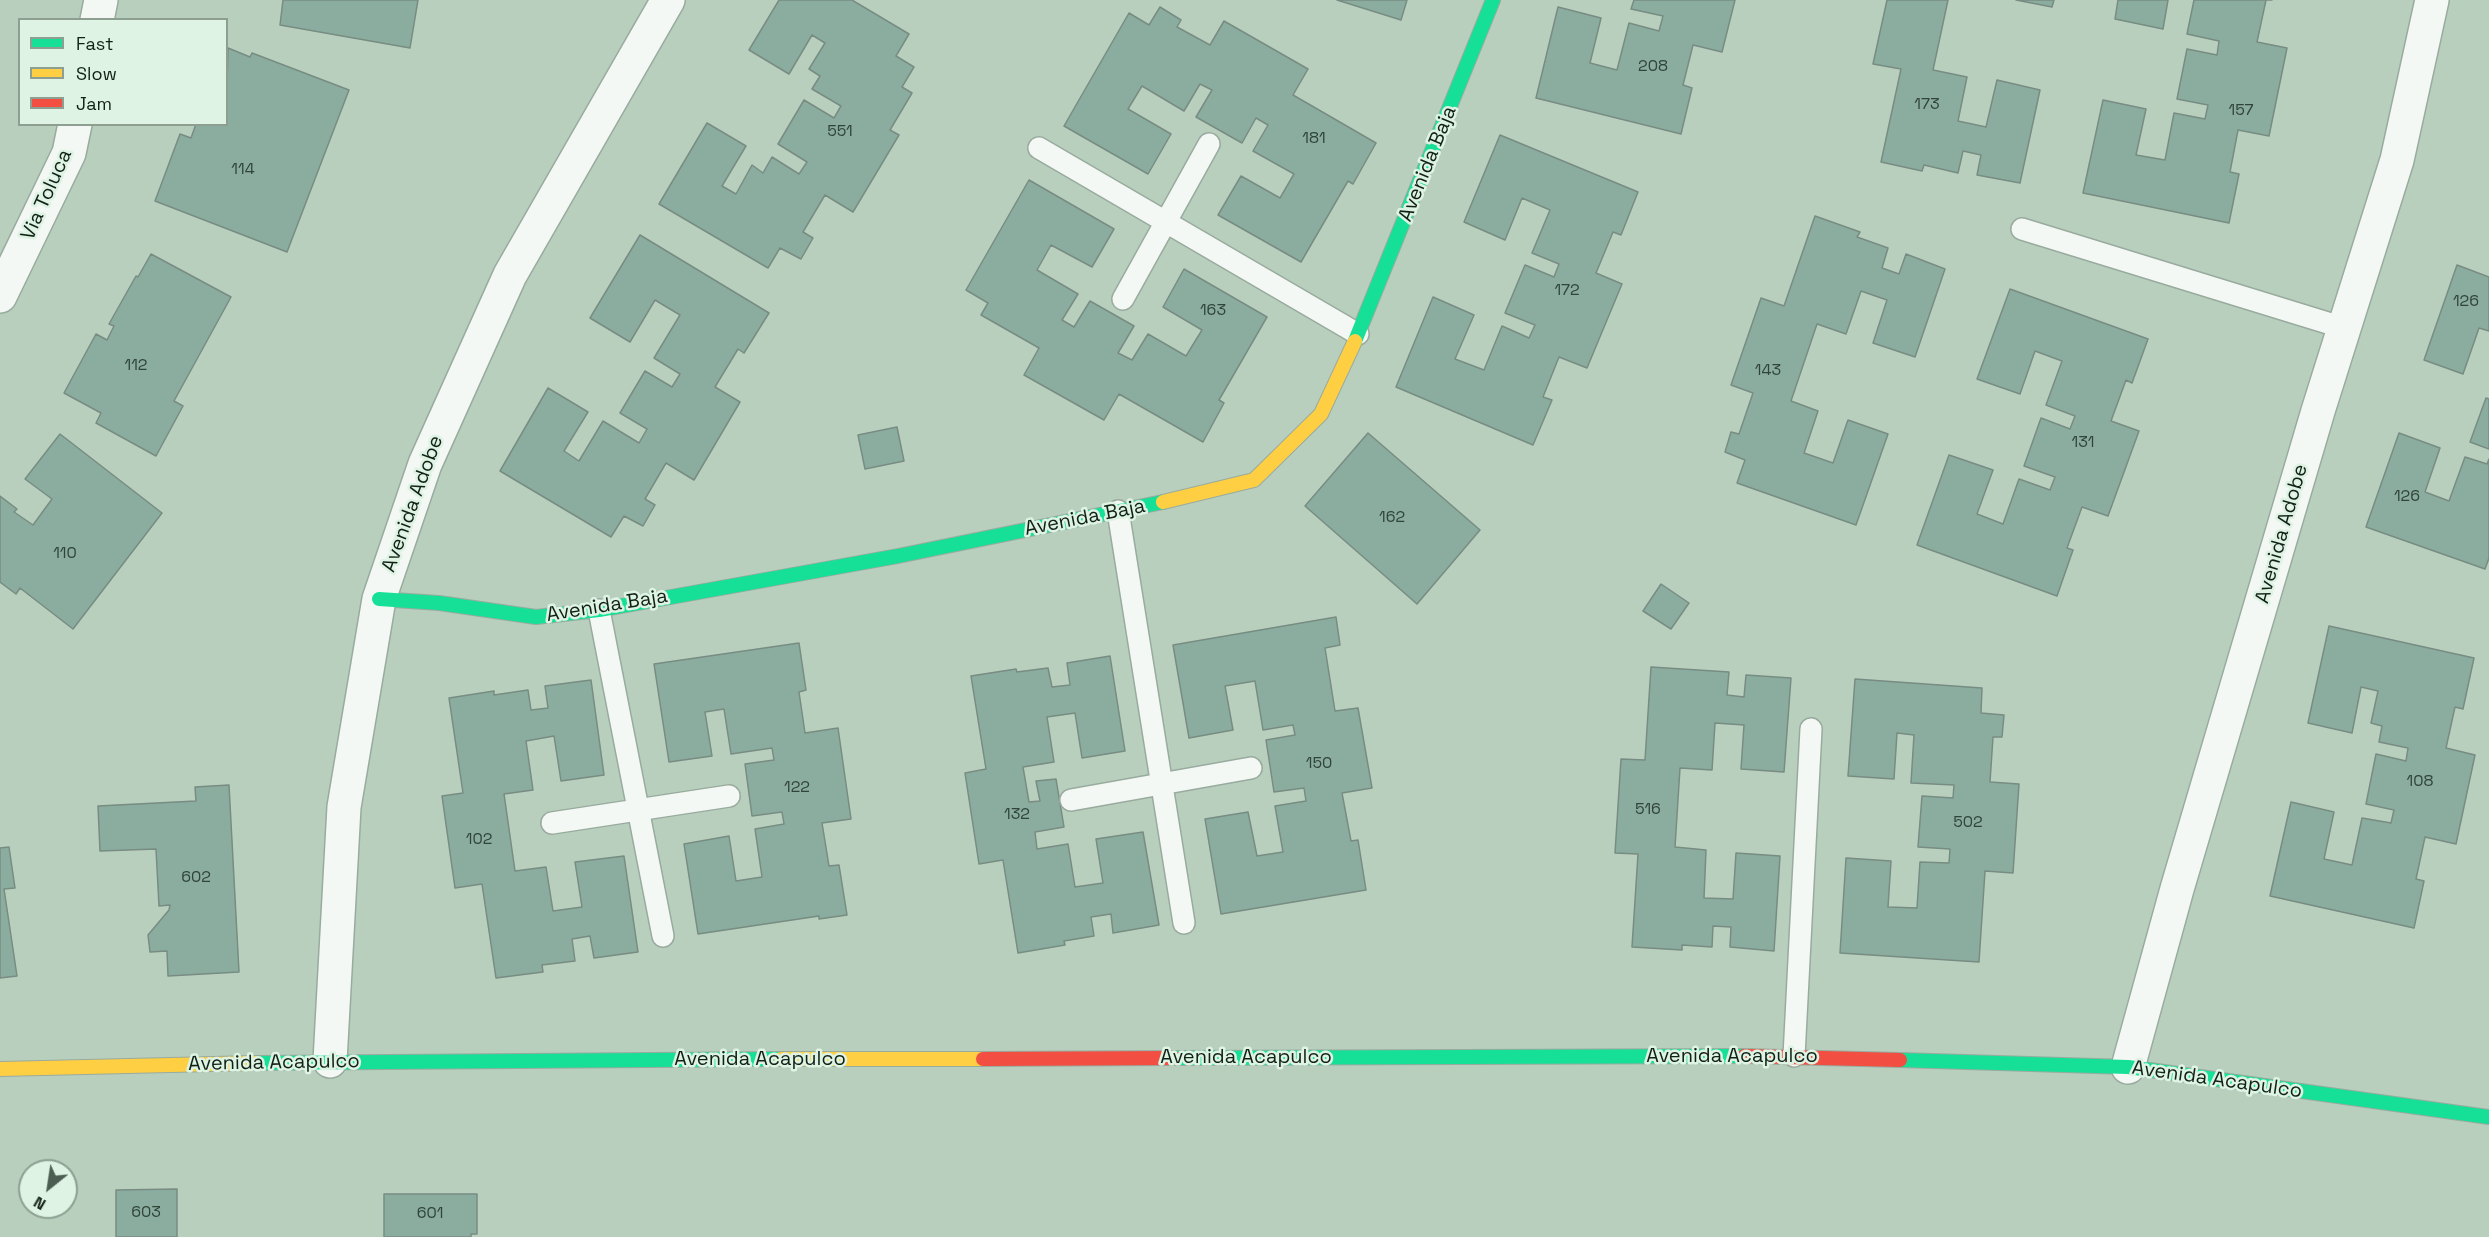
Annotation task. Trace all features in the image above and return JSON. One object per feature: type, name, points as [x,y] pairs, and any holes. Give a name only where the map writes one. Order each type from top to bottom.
[{"type":"street","points":[[97,18],[101,0]]},
{"type":"street","name":"Avenida Adobe","points":[[330,1061],[344,807],[379,599],[425,464],[510,275],[668,0]]},
{"type":"street","name":"Avenida Baja","points":[[379,599],[439,603],[536,617],[599,610],[898,556],[1180,499],[1254,480],[1321,414],[1358,334],[1493,0]]},
{"type":"street","name":"Avenida Adobe","points":[[2128,1067],[2184,867],[2344,328],[2397,160],[2433,0]]},
{"type":"street","name":"Via Toluca","points":[[0,296],[69,153],[75,126]]},
{"type":"street","name":"Avenida Acapulco","points":[[0,1070],[330,1061],[1794,1056],[2128,1067],[2489,1117]]},
{"type":"lane","points":[[1123,300],[1209,144]]},
{"type":"lane","points":[[1039,148],[1358,334]]},
{"type":"lane","points":[[2022,230],[2344,328]]},
{"type":"lane","points":[[1118,511],[1184,923]]},
{"type":"lane","points":[[599,610],[663,936]]},
{"type":"lane","points":[[1794,1056],[1811,729]]},
{"type":"lane","points":[[1071,800],[1251,768]]},
{"type":"lane","points":[[552,823],[729,796]]},
{"type":"building","points":[[283,0],[418,0],[410,48],[280,25]]},
{"type":"building","points":[[779,0],[852,0],[909,34],[896,56],[914,67],[902,87],[912,93],[890,130],[899,135],[853,212],[825,195],[803,232],[813,238],[801,259],[780,248],[768,268],[659,204],[707,123],[746,146],[722,186],[736,194],[752,165],[763,173],[772,157],[799,174],[807,162],[778,144],[804,100],[834,118],[841,106],[812,89],[820,76],[809,69],[825,43],[812,35],[789,74],[749,50]]},
{"type":"building","points":[[1337,0],[1407,0],[1401,20]]},
{"type":"building","points":[[1634,0],[1735,0],[1722,52],[1693,45],[1683,85],[1692,88],[1681,134],[1536,98],[1558,7],[1601,18],[1590,63],[1617,70],[1629,23],[1659,31],[1663,16],[1631,9]]},
{"type":"building","points":[[1887,0],[1948,0],[1933,70],[1967,77],[1958,121],[1986,127],[1997,80],[2040,90],[2020,183],[1977,175],[1981,155],[1963,151],[1958,173],[1924,165],[1922,171],[1881,162],[1901,69],[1873,64]]},
{"type":"building","points":[[2016,0],[2054,0],[2052,7]]},
{"type":"building","points":[[2118,0],[2168,0],[2163,29],[2115,19]]},
{"type":"building","points":[[2194,0],[2266,0],[2257,42],[2287,48],[2269,136],[2238,130],[2230,172],[2239,174],[2229,223],[2083,193],[2103,100],[2146,109],[2136,155],[2165,160],[2174,113],[2205,119],[2208,105],[2177,99],[2187,49],[2217,55],[2219,41],[2187,34]]},
{"type":"building","points":[[1160,7],[1181,20],[1177,27],[1210,45],[1224,21],[1308,69],[1293,95],[1376,143],[1353,184],[1348,181],[1301,262],[1218,215],[1241,176],[1280,198],[1294,174],[1253,151],[1268,125],[1256,118],[1242,143],[1196,117],[1212,90],[1200,84],[1184,111],[1142,86],[1128,109],[1171,134],[1148,174],[1064,126],[1129,13],[1149,25]]},
{"type":"building","points":[[228,48],[250,57],[252,53],[349,90],[287,252],[155,201],[180,134],[191,138],[195,126],[228,126]]},
{"type":"building","points":[[1500,135],[1638,192],[1621,235],[1613,232],[1596,273],[1622,284],[1587,368],[1559,357],[1543,397],[1552,400],[1533,445],[1396,387],[1433,297],[1474,315],[1455,359],[1484,370],[1502,326],[1529,338],[1535,325],[1505,313],[1525,265],[1554,277],[1559,264],[1532,253],[1550,210],[1522,198],[1505,240],[1464,222]]},
{"type":"building","points":[[1029,180],[1114,229],[1092,267],[1051,245],[1037,270],[1078,294],[1062,320],[1074,327],[1090,301],[1134,326],[1118,353],[1132,360],[1148,334],[1186,356],[1202,330],[1163,307],[1184,269],[1267,317],[1219,400],[1224,403],[1203,442],[1119,394],[1104,420],[1024,375],[1039,348],[981,315],[988,303],[966,290]]},
{"type":"building","points":[[1815,216],[1860,232],[1857,237],[1888,248],[1882,268],[1899,274],[1906,254],[1945,269],[1915,357],[1873,343],[1887,300],[1861,291],[1846,334],[1817,324],[1791,401],[1818,411],[1804,453],[1833,463],[1848,420],[1888,434],[1856,525],[1737,483],[1745,460],[1725,452],[1731,432],[1739,434],[1753,393],[1731,385],[1761,298],[1784,306]]},
{"type":"building","points":[[640,235],[769,313],[744,353],[738,349],[715,387],[740,402],[694,480],[666,463],[645,499],[655,505],[643,526],[624,516],[611,537],[500,471],[548,388],[588,412],[564,451],[579,461],[603,421],[639,443],[647,429],[620,413],[645,371],[672,387],[680,374],[654,358],[680,315],[655,300],[630,342],[590,318]]},
{"type":"building","points":[[151,254],[231,297],[174,401],[183,406],[156,456],[96,423],[101,413],[64,393],[96,334],[107,340],[114,326],[109,324]]},
{"type":"building","points":[[2457,265],[2489,277],[2489,331],[2479,328],[2463,374],[2424,360]]},
{"type":"building","points":[[2010,289],[2148,339],[2132,383],[2126,380],[2111,421],[2139,431],[2108,516],[2082,507],[2067,548],[2073,550],[2057,596],[1917,545],[1949,455],[1993,470],[1977,514],[2003,524],[2019,479],[2050,490],[2055,477],[2024,466],[2041,418],[2070,429],[2075,416],[2046,405],[2062,361],[2035,351],[2020,394],[1977,379]]},
{"type":"building","points":[[2486,398],[2489,399],[2489,449],[2470,442]]},
{"type":"building","points":[[897,427],[904,461],[865,469],[858,435]]},
{"type":"building","points":[[1368,433],[1480,530],[1417,604],[1305,506]]},
{"type":"building","points":[[2399,433],[2440,448],[2425,492],[2449,501],[2465,457],[2487,464],[2489,459],[2489,558],[2485,569],[2366,527]]},
{"type":"building","points":[[60,434],[162,513],[73,629],[20,588],[16,594],[0,582],[0,496],[17,509],[14,512],[33,525],[52,499],[25,479]]},
{"type":"building","points":[[1661,584],[1689,603],[1671,629],[1643,611]]},
{"type":"building","points":[[1336,617],[1340,645],[1325,648],[1335,711],[1358,708],[1372,788],[1342,793],[1351,841],[1358,840],[1366,890],[1221,914],[1205,819],[1248,812],[1257,856],[1283,852],[1275,806],[1306,801],[1304,788],[1274,792],[1266,740],[1295,735],[1293,725],[1263,730],[1255,681],[1225,686],[1233,730],[1189,738],[1173,645]]},
{"type":"building","points":[[2329,626],[2474,658],[2463,709],[2455,707],[2446,748],[2475,755],[2456,844],[2425,837],[2416,879],[2424,881],[2414,928],[2270,896],[2291,802],[2334,812],[2324,859],[2352,865],[2362,818],[2391,823],[2394,810],[2366,804],[2376,754],[2406,761],[2408,748],[2379,742],[2382,726],[2371,723],[2378,691],[2361,687],[2352,733],[2308,723]]},
{"type":"building","points":[[799,643],[806,690],[799,692],[805,733],[838,728],[851,819],[822,823],[829,866],[839,865],[847,915],[819,919],[819,916],[698,934],[684,844],[729,836],[736,881],[762,877],[755,829],[784,824],[782,812],[752,816],[745,764],[774,760],[772,748],[731,754],[724,709],[705,712],[712,756],[669,762],[654,664]]},
{"type":"building","points":[[1110,656],[1125,751],[1082,758],[1075,713],[1047,717],[1054,762],[1023,767],[1029,802],[1040,801],[1036,781],[1056,779],[1064,827],[1035,832],[1037,849],[1068,844],[1075,887],[1103,883],[1096,839],[1143,832],[1159,925],[1113,933],[1111,914],[1091,917],[1094,936],[1064,941],[1065,945],[1018,953],[1003,860],[979,864],[965,773],[986,769],[971,676],[1016,669],[1017,672],[1048,668],[1052,687],[1070,685],[1067,663]]},
{"type":"building","points":[[1651,667],[1729,672],[1727,695],[1744,697],[1746,675],[1791,678],[1784,772],[1741,769],[1744,725],[1715,723],[1712,770],[1680,768],[1675,847],[1706,850],[1704,898],[1733,899],[1736,853],[1780,856],[1774,951],[1730,947],[1731,927],[1713,926],[1712,947],[1682,945],[1682,950],[1632,947],[1638,854],[1615,853],[1621,759],[1645,760]]},
{"type":"building","points":[[1855,679],[1982,688],[1981,713],[2004,715],[2002,737],[1993,737],[1990,782],[2019,784],[2013,873],[1985,871],[1979,962],[1840,953],[1846,858],[1891,861],[1888,907],[1917,908],[1920,862],[1949,863],[1950,849],[1918,847],[1922,796],[1953,798],[1954,785],[1911,783],[1914,735],[1897,733],[1894,779],[1848,776]]},
{"type":"building","points":[[591,680],[604,775],[561,781],[554,736],[526,741],[533,790],[504,794],[515,871],[546,867],[553,911],[582,907],[575,862],[624,856],[638,952],[594,958],[590,936],[572,939],[575,961],[542,965],[543,972],[496,978],[482,884],[455,888],[442,796],[463,793],[449,698],[494,691],[494,695],[528,690],[531,710],[548,708],[545,686]]},
{"type":"building","points":[[229,785],[239,972],[168,976],[167,951],[150,952],[148,935],[169,910],[170,905],[159,906],[156,849],[100,851],[98,806],[196,801],[195,787]]},
{"type":"building","points":[[9,847],[15,888],[4,889],[17,976],[0,978],[0,848]]},
{"type":"building","points":[[177,1189],[177,1237],[116,1237],[116,1190]]},
{"type":"building","points":[[384,1194],[477,1194],[477,1234],[471,1234],[471,1237],[384,1237]]},
{"type":"traffic: fast","points":[[1355,341],[1493,0]]},
{"type":"traffic: fast","points":[[379,599],[439,603],[536,617],[599,610],[898,556],[1163,502]]},
{"type":"traffic: fast","points":[[1174,1058],[1744,1056]]},
{"type":"traffic: fast","points":[[256,1063],[781,1059]]},
{"type":"traffic: fast","points":[[1900,1060],[2128,1067],[2489,1117]]},
{"type":"traffic: slow","points":[[1163,502],[1254,480],[1321,414],[1355,341]]},
{"type":"traffic: slow","points":[[781,1059],[983,1059]]},
{"type":"traffic: slow","points":[[0,1069],[256,1063]]},
{"type":"traffic: jam","points":[[1744,1056],[1900,1060]]},
{"type":"traffic: jam","points":[[983,1059],[1174,1058]]}]
